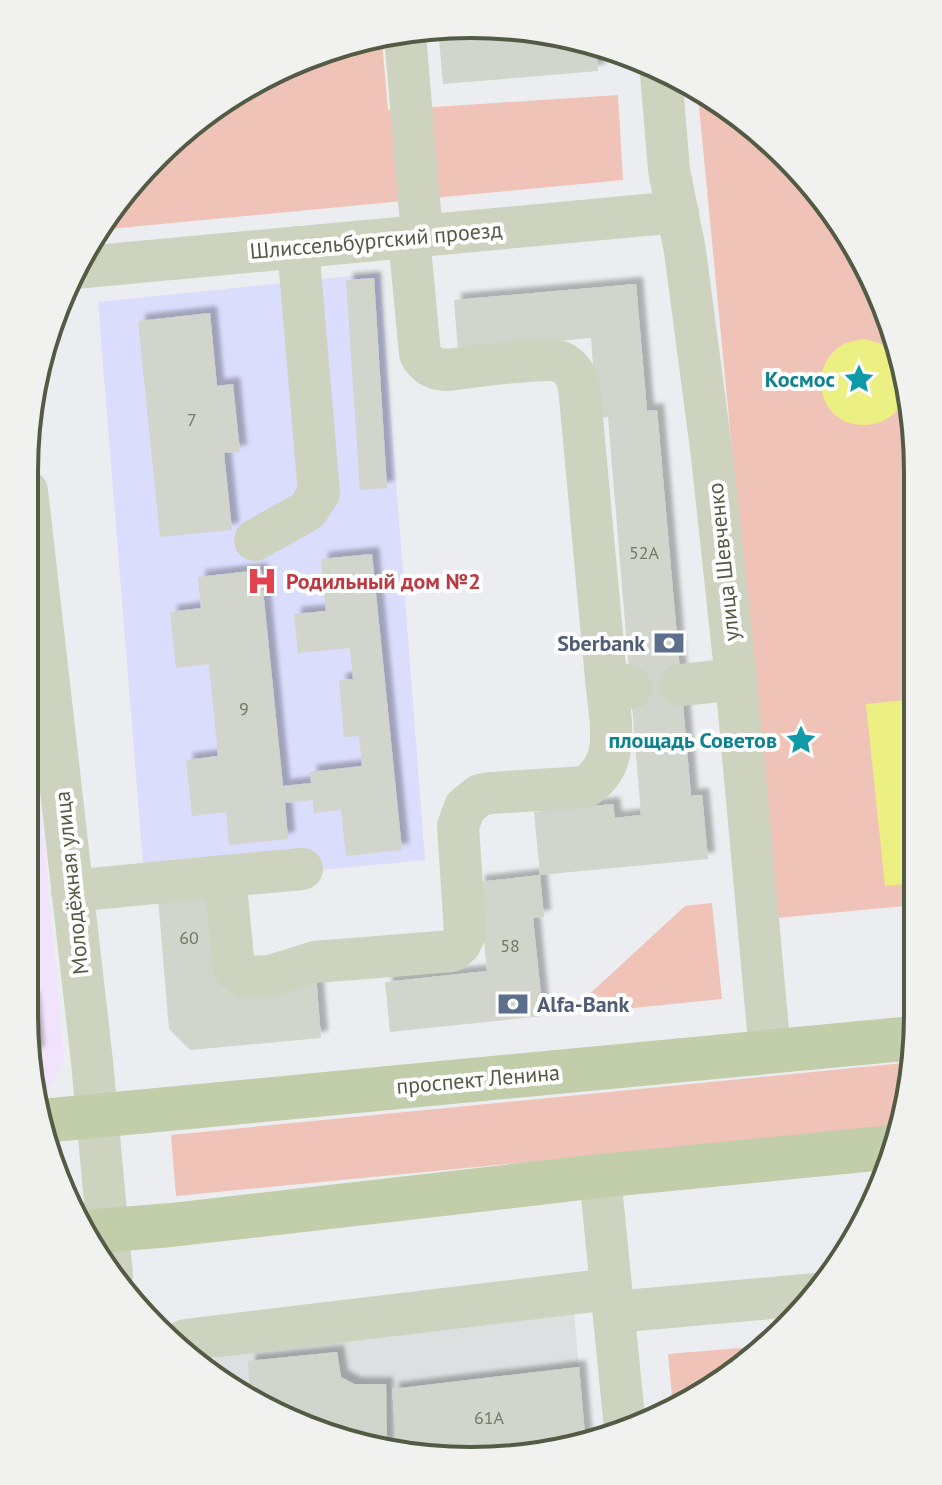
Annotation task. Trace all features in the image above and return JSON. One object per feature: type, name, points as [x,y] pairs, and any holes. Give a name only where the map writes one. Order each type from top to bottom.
[{"type":"main road","name":"проспект Ленина","points":[[52,1120],[903,1039]]},
{"type":"main road","points":[[97,1232],[882,1148]]},
{"type":"street","points":[[225,876],[234,968],[245,977],[275,975],[315,962],[452,951],[465,933],[458,826],[465,807],[480,795],[491,793],[585,787],[608,763],[611,751],[618,683],[576,376],[562,363],[552,360],[446,370],[424,362],[420,354],[405,43]]},
{"type":"street","name":"улица Шевченко","points":[[662,82],[669,170],[685,251],[712,456],[770,1052]]},
{"type":"street","name":"Шлиссельбургский проезд","points":[[89,267],[678,212]]},
{"type":"street","points":[[255,540],[307,511],[319,493],[298,247]]},
{"type":"street","name":"Молодёжная улица","points":[[38,587],[97,1116],[96,1230]]},
{"type":"street","points":[[681,685],[736,679]]},
{"type":"street","points":[[72,891],[302,869]]},
{"type":"street","points":[[600,1176],[624,1419]]},
{"type":"street","points":[[186,1340],[613,1301],[801,1295]]},
{"type":"shaded area","points":[[383,47],[388,110],[618,95],[623,180],[112,229],[165,165],[230,111],[305,71]]},
{"type":"shaded area","points":[[699,103],[735,127],[777,165],[831,230],[859,279],[881,332],[896,387],[903,443],[904,906],[777,918]]},
{"type":"shaded area","name":"Родильный дом №2","points":[[380,273],[425,860],[145,887],[98,302]]},
{"type":"shaded area","points":[[862,339],[885,346],[899,408],[881,422],[858,425],[847,422],[829,408],[825,400],[821,382],[825,364],[836,349]]},
{"type":"shaded area","points":[[904,700],[904,884],[885,886],[866,704]]},
{"type":"shaded area","points":[[38,781],[64,1057],[57,1075],[45,1091],[38,1014]]},
{"type":"shaded area","points":[[712,903],[722,999],[584,1013],[583,1000],[685,906]]},
{"type":"shaded area","points":[[901,1063],[889,1127],[176,1196],[171,1135]]},
{"type":"shaded area","points":[[574,1311],[585,1431],[555,1439],[499,1446],[443,1446],[387,1439],[305,1414],[254,1389],[215,1364],[214,1348]]},
{"type":"shaded area","points":[[747,1347],[712,1374],[672,1397],[668,1354]]},
{"type":"building","points":[[439,39],[528,42],[597,57],[598,71],[443,84]]},
{"type":"building","points":[[374,278],[387,488],[360,490],[346,280]]},
{"type":"building","points":[[636,284],[647,411],[657,410],[691,796],[702,795],[708,859],[540,875],[534,812],[613,804],[615,818],[641,815],[608,417],[597,418],[591,338],[458,350],[454,300]]},
{"type":"building","points":[[210,313],[217,386],[233,384],[240,452],[224,453],[232,530],[160,537],[138,321]]},
{"type":"building","points":[[372,554],[402,850],[346,856],[341,810],[314,813],[313,800],[285,803],[288,839],[229,845],[226,812],[192,816],[186,760],[218,756],[209,664],[176,668],[170,612],[201,608],[198,577],[261,570],[283,786],[311,783],[310,772],[362,766],[359,736],[344,737],[339,680],[353,679],[350,648],[298,653],[294,614],[326,611],[321,559]]},
{"type":"building","points":[[540,875],[544,917],[533,918],[543,1016],[390,1032],[385,982],[487,971],[478,882]]},
{"type":"building","points":[[212,893],[220,985],[316,976],[321,1038],[190,1050],[169,1029],[158,898]]},
{"type":"building","points":[[337,1352],[341,1377],[354,1384],[386,1384],[387,1439],[305,1414],[254,1389],[249,1386],[248,1361]]},
{"type":"building","points":[[579,1367],[585,1431],[555,1439],[499,1446],[443,1446],[396,1440],[392,1389]]},
{"type":"place","name":"Космос","points":[[859,379]]},
{"type":"place","name":"Родильный дом №2","points":[[262,581]]},
{"type":"place","name":"Sberbank","points":[[669,643]]},
{"type":"place","name":"площадь Советов","points":[[801,740]]},
{"type":"place","name":"Alfa-Bank","points":[[513,1004]]}]
